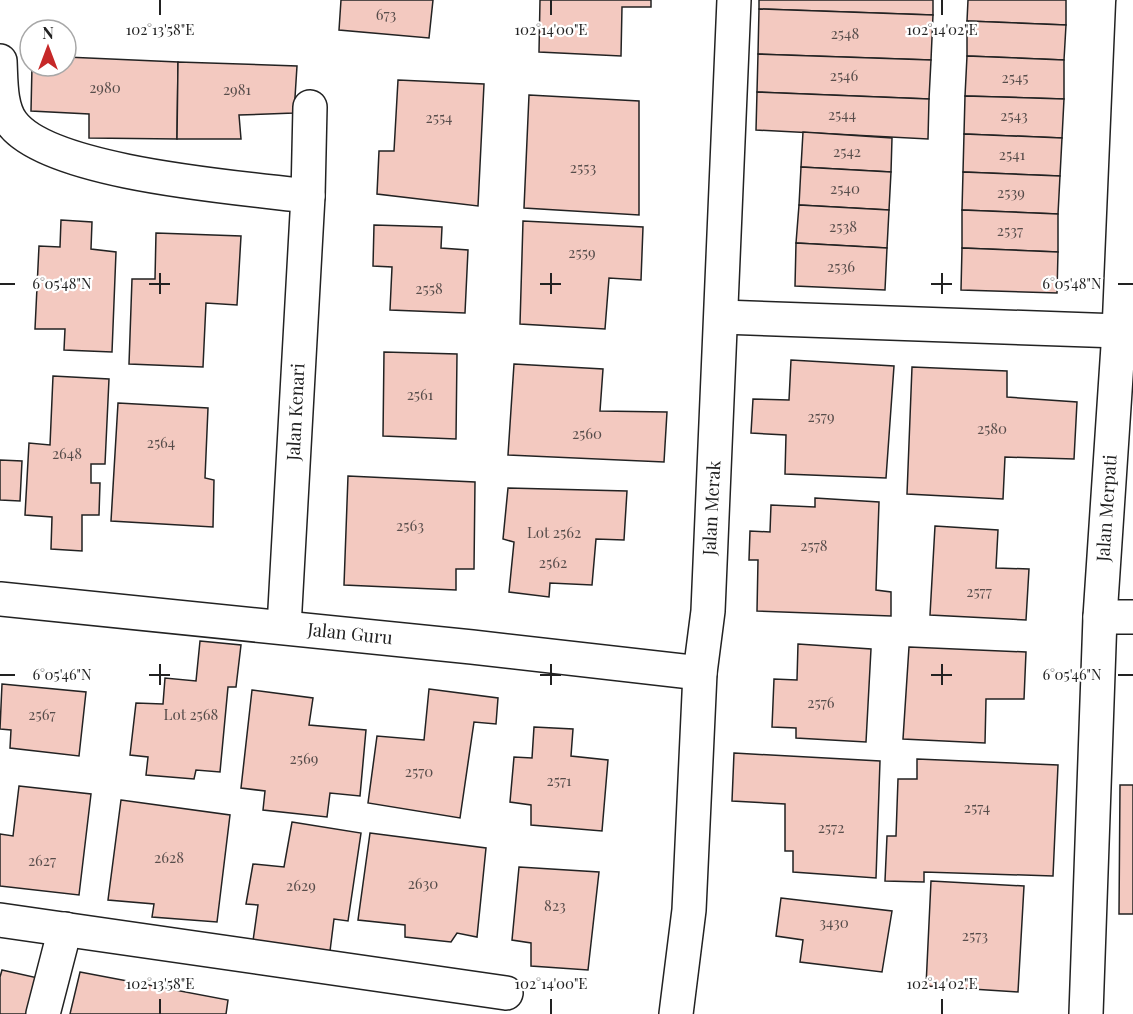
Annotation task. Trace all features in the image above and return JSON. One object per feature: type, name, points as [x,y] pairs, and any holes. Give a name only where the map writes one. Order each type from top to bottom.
[{"type":"street","name":"Jalan Merak","points":[[676,1014],[689,910],[700,673],[708,611],[734,0]]},
{"type":"street","name":"Jalan Merpati","points":[[1086,1014],[1100,617],[1119,331],[1133,3]]},
{"type":"street","points":[[0,62],[3,101],[11,123],[33,141],[73,159],[185,182],[308,196]]},
{"type":"street","name":"Jalan Kenari","points":[[284,627],[308,196],[310,107]]},
{"type":"street","points":[[722,317],[1119,331]]},
{"type":"street","name":"Jalan Guru","points":[[0,599],[284,627],[700,673]]},
{"type":"street","points":[[1100,617],[1133,617]]},
{"type":"street","points":[[0,920],[506,993]]},
{"type":"street","points":[[43,1014],[65,928]]},
{"type":"building","points":[[341,0],[433,0],[429,38],[339,30]]},
{"type":"building","points":[[540,0],[651,0],[651,7],[622,7],[621,56],[539,52]]},
{"type":"building","points":[[759,0],[933,0],[933,15],[759,9]]},
{"type":"building","points":[[968,0],[1066,0],[1066,25],[967,21]]},
{"type":"building","points":[[759,9],[933,15],[931,60],[758,54]]},
{"type":"building","points":[[967,21],[1066,25],[1064,60],[967,56]]},
{"type":"building","points":[[758,54],[931,60],[929,99],[757,92]]},
{"type":"building","points":[[967,56],[1064,60],[1064,99],[965,96]]},
{"type":"building","points":[[78,58],[178,62],[177,139],[89,138],[89,114],[31,111],[32,78],[78,78]]},
{"type":"building","points":[[178,62],[297,66],[294,113],[239,115],[241,139],[177,139]]},
{"type":"building","points":[[398,80],[484,84],[478,206],[377,194],[379,151],[394,151]]},
{"type":"building","points":[[757,92],[929,99],[928,139],[756,130]]},
{"type":"building","points":[[529,95],[639,101],[639,215],[524,208]]},
{"type":"building","points":[[965,96],[1064,99],[1062,138],[964,134]]},
{"type":"building","points":[[803,132],[892,138],[891,172],[801,167]]},
{"type":"building","points":[[964,134],[1062,138],[1060,176],[963,172]]},
{"type":"building","points":[[801,167],[891,172],[889,210],[799,205]]},
{"type":"building","points":[[963,172],[1060,176],[1058,214],[962,210]]},
{"type":"building","points":[[799,205],[889,210],[887,248],[796,243]]},
{"type":"building","points":[[962,210],[1058,214],[1058,252],[962,248]]},
{"type":"building","points":[[61,220],[92,222],[91,249],[116,252],[112,352],[64,350],[65,329],[35,329],[39,246],[60,247]]},
{"type":"building","points":[[523,221],[643,227],[641,280],[609,278],[605,329],[520,324]]},
{"type":"building","points":[[374,225],[442,227],[441,248],[468,250],[465,313],[390,310],[392,267],[373,266]]},
{"type":"building","points":[[156,233],[241,236],[237,305],[206,303],[203,367],[129,364],[132,279],[155,279]]},
{"type":"building","points":[[796,243],[887,248],[885,290],[795,286]]},
{"type":"building","points":[[962,248],[1058,252],[1057,293],[961,290]]},
{"type":"building","points":[[384,352],[457,354],[456,439],[383,436]]},
{"type":"building","points":[[791,360],[894,366],[886,478],[785,474],[786,435],[751,433],[753,399],[789,400]]},
{"type":"building","points":[[514,364],[603,369],[600,411],[667,412],[664,462],[508,455]]},
{"type":"building","points":[[912,367],[1007,371],[1007,397],[1077,402],[1074,459],[1005,457],[1003,499],[907,494]]},
{"type":"building","points":[[53,376],[109,379],[105,464],[91,464],[91,483],[100,483],[99,515],[82,515],[82,551],[51,549],[52,517],[25,515],[29,443],[50,445]]},
{"type":"building","points":[[118,403],[208,408],[205,478],[214,480],[213,527],[111,521]]},
{"type":"building","points":[[0,460],[22,461],[20,501],[0,500]]},
{"type":"building","points":[[348,476],[475,482],[474,569],[456,569],[456,590],[344,585]]},
{"type":"building","points":[[508,488],[627,491],[624,540],[596,539],[592,585],[550,583],[549,597],[509,592],[514,542],[503,539]]},
{"type":"building","points":[[815,498],[879,502],[876,590],[891,592],[891,616],[757,611],[758,560],[749,560],[750,531],[770,532],[771,505],[815,507]]},
{"type":"building","points":[[935,526],[998,530],[996,568],[1029,569],[1026,620],[930,615]]},
{"type":"building","points":[[200,641],[241,645],[236,687],[228,687],[220,772],[196,770],[194,779],[146,775],[148,757],[130,755],[136,703],[163,704],[165,678],[196,681]]},
{"type":"building","points":[[798,644],[871,649],[866,742],[796,738],[796,728],[772,727],[774,679],[797,680]]},
{"type":"building","points":[[909,647],[1026,652],[1024,699],[986,699],[985,743],[903,739]]},
{"type":"building","points":[[2,684],[86,692],[79,756],[10,748],[11,730],[0,729]]},
{"type":"building","points":[[429,689],[498,698],[496,724],[474,722],[460,818],[368,803],[377,736],[424,740]]},
{"type":"building","points":[[252,690],[313,698],[309,725],[366,730],[360,796],[330,793],[327,817],[263,810],[265,791],[241,788]]},
{"type":"building","points":[[534,727],[573,729],[571,756],[608,760],[602,831],[531,825],[531,805],[510,802],[514,757],[532,758]]},
{"type":"building","points":[[734,753],[880,761],[876,878],[793,872],[793,851],[785,851],[785,804],[732,801]]},
{"type":"building","points":[[917,759],[1058,765],[1053,876],[924,872],[924,882],[885,881],[887,836],[896,836],[898,779],[917,779]]},
{"type":"building","points":[[1120,785],[1133,785],[1133,914],[1119,914]]},
{"type":"building","points":[[19,786],[91,794],[79,895],[0,886],[0,834],[13,836]]},
{"type":"building","points":[[121,800],[230,815],[217,922],[152,917],[154,904],[108,900]]},
{"type":"building","points":[[292,822],[361,833],[348,921],[334,919],[329,959],[253,941],[258,905],[246,904],[253,864],[284,867]]},
{"type":"building","points":[[370,833],[486,848],[477,937],[457,933],[451,942],[405,937],[405,925],[358,920]]},
{"type":"building","points":[[519,867],[599,872],[588,970],[531,966],[531,943],[512,940]]},
{"type":"building","points":[[931,881],[1024,886],[1018,992],[926,986]]},
{"type":"building","points":[[781,898],[892,911],[882,972],[800,962],[803,940],[776,936]]},
{"type":"building","points":[[2,970],[38,978],[27,1014],[0,1014]]},
{"type":"building","points":[[80,972],[228,1000],[226,1014],[70,1014]]}]
